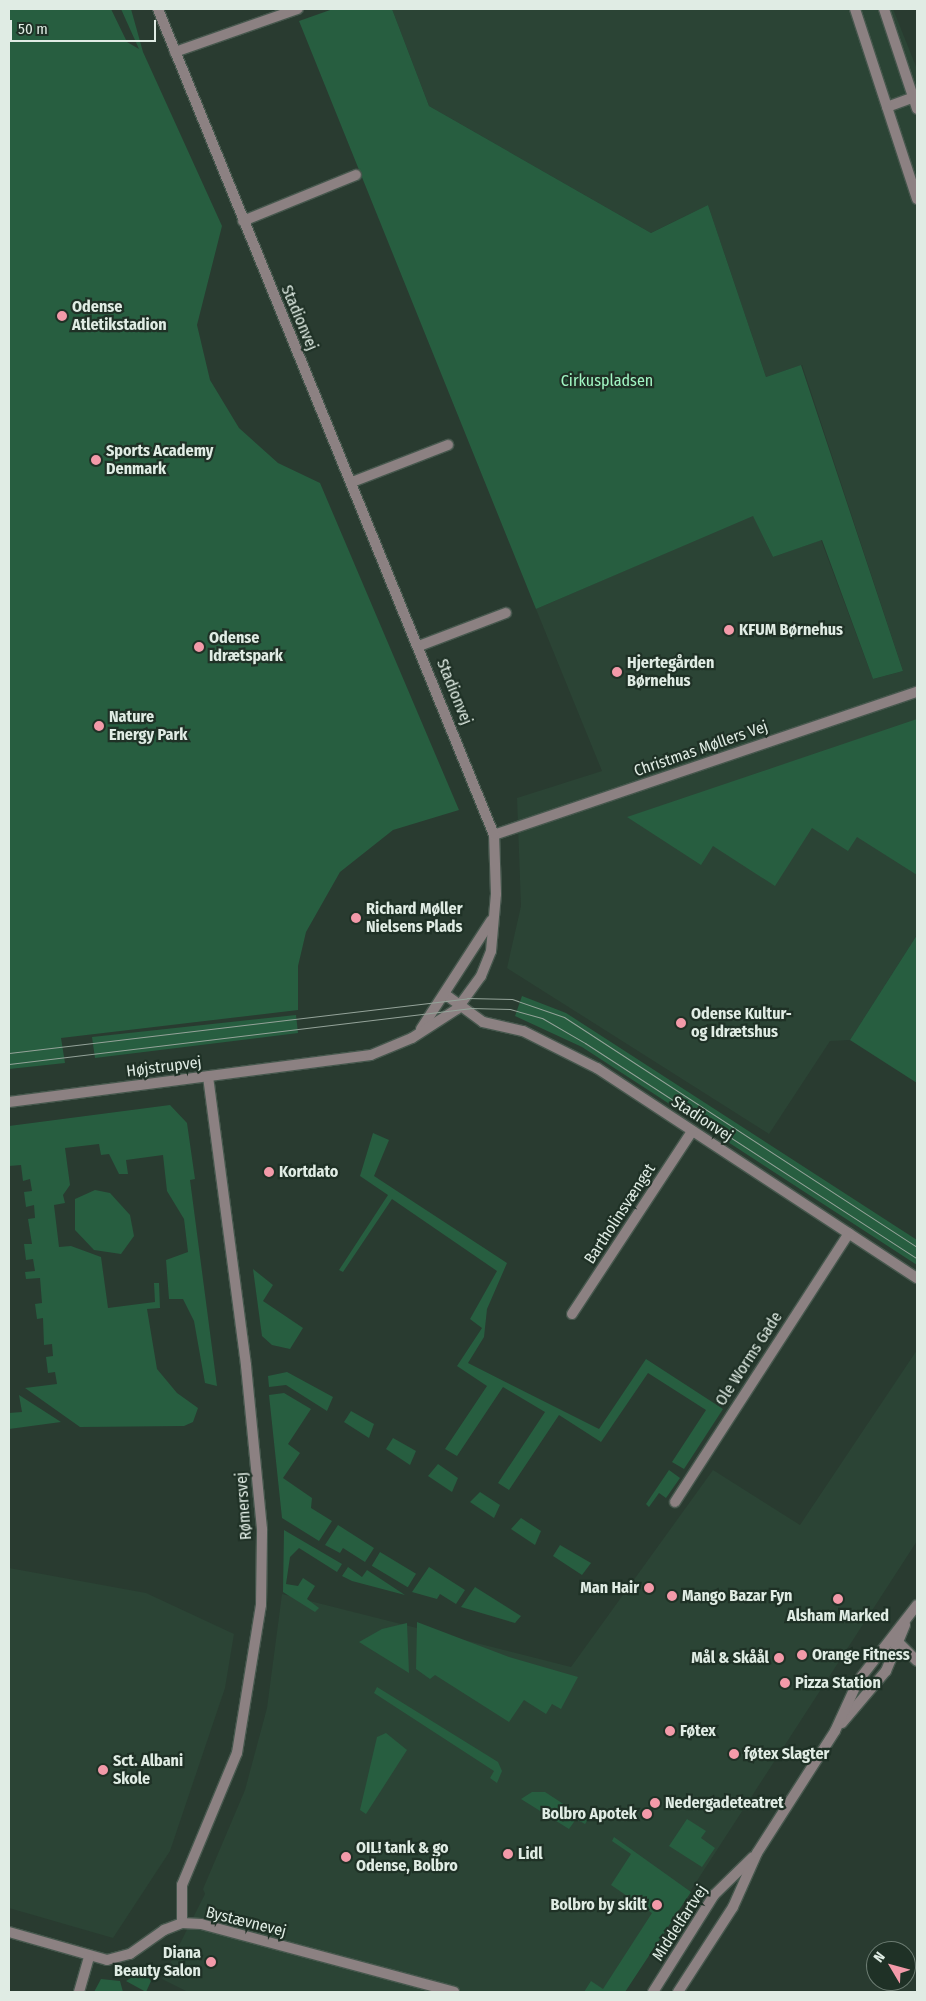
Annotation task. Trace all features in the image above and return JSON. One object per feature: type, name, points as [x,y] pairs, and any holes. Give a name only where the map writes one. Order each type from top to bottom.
[{"type":"street","name":"Stadionvej","points":[[158,9],[243,221],[419,646],[494,835],[493,919],[487,964],[461,1006],[412,1038],[371,1054],[324,1062]]},
{"type":"street","points":[[175,52],[298,9]]},
{"type":"street","points":[[855,9],[917,199]]},
{"type":"street","points":[[884,9],[915,97],[917,110]]},
{"type":"street","points":[[887,107],[915,97]]},
{"type":"street","points":[[243,221],[356,175]]},
{"type":"street","points":[[352,482],[448,446]]},
{"type":"street","points":[[419,646],[506,613]]},
{"type":"street","name":"Christmas Møllers Vej","points":[[494,835],[917,692]]},
{"type":"street","points":[[412,1038],[446,995],[493,919]]},
{"type":"street","name":"Stadionvej","points":[[446,995],[483,1022],[523,1031],[566,1051],[917,1278]]},
{"type":"street","name":"Højstrupvej","points":[[9,1102],[324,1062]]},
{"type":"street","name":"Rømersvej","points":[[182,1924],[182,1885],[237,1753],[260,1605],[262,1529],[246,1365],[208,1076]]},
{"type":"street","name":"Bartholinsvænget","points":[[572,1314],[692,1131]]},
{"type":"street","name":"Ole Worms Gade","points":[[675,1502],[849,1233]]},
{"type":"street","name":"Middelfartvej","points":[[681,1991],[733,1908],[757,1853],[835,1732],[858,1681],[895,1639],[917,1604]]},
{"type":"street","points":[[895,1639],[917,1661]]},
{"type":"street","name":"Middelfartvej","points":[[835,1732],[874,1689],[895,1639]]},
{"type":"street","name":"Middelfartvej","points":[[653,1992],[714,1895],[757,1853]]},
{"type":"street","name":"Bystævnevej","points":[[9,1932],[89,1957],[107,1960],[130,1954],[164,1930],[182,1924],[201,1924],[454,1992]]},
{"type":"street","points":[[79,1992],[89,1957]]},
{"type":"shaded area","points":[[392,9],[893,9],[917,69],[917,935],[850,1040],[830,1041],[769,1134],[507,968],[521,906],[517,798],[602,771],[536,609],[753,515],[773,557],[821,540],[873,679],[903,671],[802,365],[766,377],[708,205],[651,233],[429,106]]},
{"type":"shaded area","points":[[917,1350],[917,1541],[625,1992],[188,1992],[162,1979],[205,1894],[203,1889],[245,1790],[267,1708],[282,1594],[571,1667],[713,1470],[800,1525]]},
{"type":"shaded area","name":"Sct. Albani Skole","points":[[9,1568],[146,1593],[234,1634],[225,1688],[170,1851],[113,1938],[9,1908]]},
{"type":"green space","name":"Odense Idrætspark","points":[[9,9],[111,9],[127,42],[139,49],[121,9],[131,9],[143,52],[222,226],[197,325],[210,380],[239,428],[278,463],[320,483],[459,810],[393,830],[340,872],[306,932],[298,966],[298,1010],[61,1038],[65,1063],[9,1069]]},
{"type":"green space","name":"Cirkuspladsen","points":[[333,9],[392,9],[429,106],[651,233],[708,205],[766,377],[801,365],[903,671],[873,679],[822,540],[773,557],[753,516],[536,609],[299,21]]},
{"type":"green space","points":[[917,719],[917,875],[857,837],[848,851],[812,828],[775,886],[713,846],[701,865],[627,817]]},
{"type":"green space","points":[[917,935],[917,1083],[850,1040]]},
{"type":"green space","points":[[522,996],[566,1013],[917,1240],[917,1265],[582,1047],[515,1016]]},
{"type":"green space","points":[[296,1015],[298,1033],[95,1058],[92,1037]]},
{"type":"green space","points":[[170,1105],[187,1123],[195,1179],[190,1180],[217,1386],[205,1383],[194,1321],[183,1299],[169,1299],[166,1260],[188,1252],[184,1219],[167,1191],[163,1155],[126,1160],[128,1174],[119,1174],[109,1154],[101,1155],[99,1144],[65,1148],[70,1185],[63,1195],[65,1203],[54,1205],[59,1247],[71,1246],[101,1257],[108,1308],[155,1302],[154,1283],[159,1283],[160,1308],[147,1309],[157,1369],[177,1393],[198,1408],[193,1422],[184,1426],[80,1427],[25,1388],[57,1384],[55,1372],[48,1373],[46,1357],[53,1356],[52,1344],[44,1345],[43,1318],[37,1319],[35,1304],[42,1303],[40,1278],[26,1279],[25,1272],[35,1271],[33,1259],[26,1260],[24,1244],[32,1244],[28,1219],[35,1218],[34,1205],[26,1207],[24,1192],[32,1191],[30,1179],[23,1181],[21,1165],[9,1166],[9,1126]]},
{"type":"green space","points":[[373,1133],[389,1140],[374,1176],[507,1263],[487,1309],[484,1337],[468,1363],[599,1429],[646,1359],[723,1409],[684,1469],[672,1462],[706,1410],[648,1373],[601,1442],[559,1415],[509,1490],[498,1483],[545,1412],[503,1387],[457,1456],[445,1449],[487,1386],[457,1366],[482,1328],[470,1319],[497,1271],[392,1199],[343,1272],[339,1270],[388,1195],[360,1176]]},
{"type":"green space","points":[[95,1190],[110,1193],[130,1215],[134,1236],[121,1254],[94,1250],[75,1230],[75,1199]]},
{"type":"green space","points":[[253,1269],[273,1285],[263,1301],[303,1328],[290,1349],[272,1345],[262,1336]]},
{"type":"green space","points":[[287,1372],[333,1397],[327,1411],[286,1385],[269,1387],[268,1376]]},
{"type":"green space","points":[[284,1393],[311,1409],[288,1444],[300,1453],[283,1478],[312,1498],[311,1508],[332,1521],[319,1541],[282,1518],[269,1395]]},
{"type":"green space","points":[[19,1395],[61,1422],[9,1429],[9,1413],[22,1412]]},
{"type":"green space","points":[[351,1411],[374,1424],[369,1438],[344,1422]]},
{"type":"green space","points":[[393,1438],[416,1451],[410,1465],[386,1449]]},
{"type":"green space","points":[[438,1464],[458,1478],[452,1492],[428,1476]]},
{"type":"green space","points":[[669,1470],[680,1478],[666,1498],[659,1493],[649,1507],[646,1504]]},
{"type":"green space","points":[[480,1492],[500,1505],[494,1518],[470,1502]]},
{"type":"green space","points":[[521,1518],[541,1531],[535,1545],[511,1529]]},
{"type":"green space","points":[[338,1525],[374,1548],[365,1562],[343,1548],[340,1553],[325,1545]]},
{"type":"green space","points":[[284,1530],[342,1564],[337,1572],[299,1548],[290,1557],[286,1584],[298,1586],[303,1578],[315,1586],[307,1599],[319,1608],[315,1612],[283,1592]]},
{"type":"green space","points":[[560,1545],[591,1563],[582,1575],[553,1556]]},
{"type":"green space","points":[[380,1552],[416,1574],[408,1587],[372,1566]]},
{"type":"green space","points":[[348,1567],[362,1577],[367,1570],[405,1595],[352,1581],[342,1576]]},
{"type":"green space","points":[[429,1567],[465,1590],[456,1604],[440,1594],[437,1599],[412,1592]]},
{"type":"green space","points":[[475,1587],[521,1616],[515,1623],[461,1607]]},
{"type":"green space","points":[[417,1622],[509,1657],[578,1677],[561,1709],[552,1704],[546,1714],[524,1700],[509,1722],[435,1675],[430,1679],[416,1669]]},
{"type":"green space","points":[[407,1623],[409,1673],[359,1642],[382,1629]]},
{"type":"green space","points":[[377,1687],[498,1762],[502,1771],[497,1783],[490,1778],[494,1771],[374,1693]]},
{"type":"green space","points":[[386,1733],[407,1750],[366,1814],[360,1810],[377,1737]]},
{"type":"green space","points":[[532,1792],[545,1792],[588,1820],[585,1824],[576,1819],[569,1829],[521,1799]]},
{"type":"green space","points":[[687,1819],[706,1831],[701,1838],[715,1848],[702,1867],[669,1846]]},
{"type":"green space","points":[[614,1837],[691,1892],[625,1992],[584,1992],[591,1981],[603,1989],[652,1913],[611,1885],[631,1854],[612,1841]]},
{"type":"green space","points":[[143,1971],[151,1981],[146,1992],[126,1981]]},
{"type":"green space","points":[[101,1979],[120,1981],[123,1992],[94,1992]]},
{"type":"tram line","points":[[9,1053],[467,998],[512,999],[564,1017],[917,1247]]},
{"type":"tram line","points":[[9,1064],[470,1008],[510,1009],[542,1018],[585,1043],[917,1259]]},
{"type":"place","name":"Odense Atletikstadion","points":[[62,316]]},
{"type":"place","name":"Sports Academy Denmark","points":[[96,460]]},
{"type":"place","name":"KFUM Børnehus","points":[[729,630]]},
{"type":"place","name":"Odense Idrætspark","points":[[199,647]]},
{"type":"place","name":"Hjertegården Børnehus","points":[[617,672]]},
{"type":"place","name":"Nature Energy Park","points":[[99,726]]},
{"type":"place","name":"Richard Møller Nielsens Plads","points":[[356,918]]},
{"type":"place","name":"Odense Kultur- og Idrætshus","points":[[681,1023]]},
{"type":"place","name":"Kortdato","points":[[269,1172]]},
{"type":"place","name":"Man Hair","points":[[649,1588]]},
{"type":"place","name":"Mango Bazar Fyn","points":[[672,1596]]},
{"type":"place","name":"Alsham Marked","points":[[838,1599]]},
{"type":"place","name":"Orange Fitness","points":[[802,1655]]},
{"type":"place","name":"Mål & Skåål","points":[[779,1658]]},
{"type":"place","name":"Pizza Station","points":[[785,1683]]},
{"type":"place","name":"Føtex","points":[[670,1731]]},
{"type":"place","name":"føtex Slagter","points":[[734,1754]]},
{"type":"place","name":"Sct. Albani Skole","points":[[103,1770]]},
{"type":"place","name":"Nedergadeteatret","points":[[655,1803]]},
{"type":"place","name":"Bolbro Apotek","points":[[647,1814]]},
{"type":"place","name":"Lidl","points":[[508,1854]]},
{"type":"place","name":"OIL! tank & go Odense, Bolbro","points":[[346,1857]]},
{"type":"place","name":"Bolbro by skilt","points":[[657,1905]]},
{"type":"place","name":"Diana Beauty Salon","points":[[211,1962]]}]
